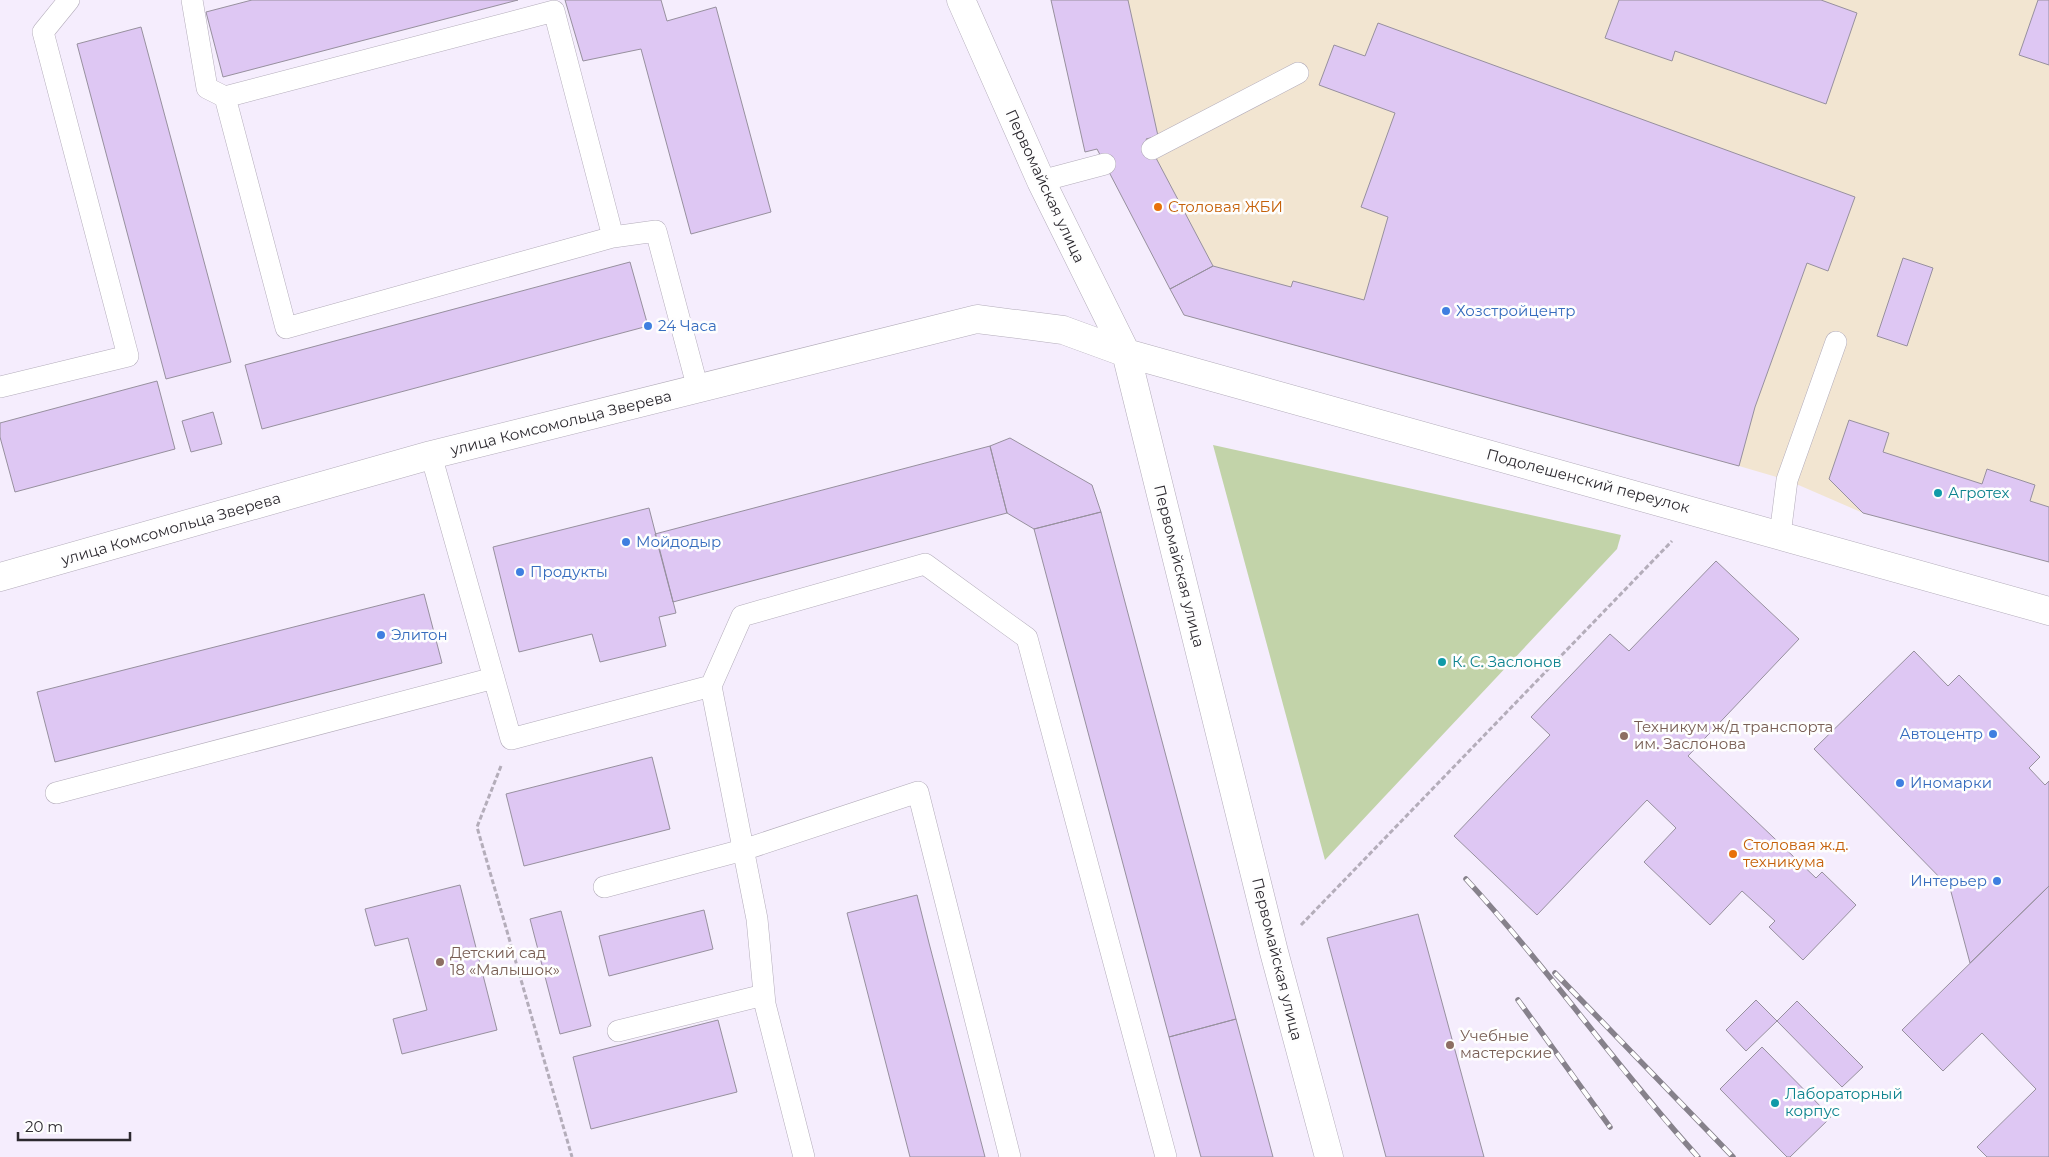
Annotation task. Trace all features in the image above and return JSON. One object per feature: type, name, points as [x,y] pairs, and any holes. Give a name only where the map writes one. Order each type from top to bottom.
[{"type":"street","name":"Первомайская улица","points":[[961,0],[1041,181],[1126,353],[1274,952],[1329,1157]]},
{"type":"street","name":"улица Комсомольца Зверева","points":[[0,577],[431,455],[977,320],[1063,330],[1126,353]]},
{"type":"street","name":"Подолешенский переулок","points":[[1126,353],[1697,511],[2049,611]]},
{"type":"lane","points":[[0,387],[128,356],[43,32],[69,0]]},
{"type":"lane","points":[[192,0],[207,88],[225,97],[554,11],[613,237]]},
{"type":"lane","points":[[1152,149],[1298,73]]},
{"type":"lane","points":[[225,97],[286,328],[613,237],[656,231],[698,389]]},
{"type":"lane","points":[[1041,181],[1105,164]]},
{"type":"lane","points":[[1780,535],[1787,480],[1836,342]]},
{"type":"lane","points":[[431,455],[511,739],[711,686]]},
{"type":"lane","points":[[804,1157],[764,995],[757,919],[711,686],[742,616],[925,564],[1027,638],[1166,1157]]},
{"type":"lane","points":[[56,793],[494,678]]},
{"type":"lane","points":[[604,887],[743,850],[918,792],[1010,1157]]},
{"type":"lane","points":[[618,1031],[764,995]]},
{"type":"path","points":[[1274,952],[1656,559],[1697,511]]},
{"type":"path","points":[[511,739],[477,827],[572,1157]]},
{"type":"shaded area","points":[[1051,0],[2049,0],[2049,562],[1863,513],[1787,480],[1739,466],[1184,315],[1097,149],[1085,152]]},
{"type":"green space","points":[[1213,445],[1621,535],[1617,549],[1325,860]]},
{"type":"building","points":[[252,0],[518,0],[223,77],[206,12]]},
{"type":"building","points":[[565,0],[661,0],[667,21],[716,7],[771,212],[691,234],[641,49],[583,61]]},
{"type":"building","points":[[1051,0],[1128,0],[1158,136],[1146,139],[1213,266],[1170,289],[1097,149],[1085,152]]},
{"type":"building","points":[[1619,0],[1821,0],[1857,13],[1826,104],[1675,51],[1672,61],[1605,38]]},
{"type":"building","points":[[2038,0],[2049,0],[2049,65],[2019,55]]},
{"type":"building","points":[[1378,23],[1855,197],[1828,271],[1807,263],[1755,407],[1739,466],[1184,315],[1170,289],[1213,266],[1291,287],[1293,281],[1364,300],[1388,217],[1361,207],[1395,113],[1319,85],[1334,45],[1365,56]]},
{"type":"building","points":[[141,27],[231,362],[166,379],[77,44]]},
{"type":"building","points":[[1903,258],[1933,268],[1907,346],[1877,336]]},
{"type":"building","points":[[630,262],[648,326],[262,429],[245,365]]},
{"type":"building","points":[[157,381],[175,449],[15,492],[0,437],[0,423]]},
{"type":"building","points":[[213,412],[222,444],[191,452],[182,421]]},
{"type":"building","name":"Агротех","points":[[1849,420],[1889,433],[1883,452],[1982,484],[1987,469],[2035,485],[2030,501],[2049,507],[2049,562],[1863,513],[1829,479]]},
{"type":"building","points":[[1010,438],[1092,485],[1101,512],[1034,529],[1007,513],[990,446]]},
{"type":"building","points":[[990,446],[1007,513],[673,602],[655,534]]},
{"type":"building","points":[[649,508],[676,613],[659,617],[666,646],[600,662],[592,634],[519,652],[493,547]]},
{"type":"building","points":[[1101,512],[1236,1019],[1169,1037],[1034,529]]},
{"type":"building","points":[[1716,561],[1799,639],[1688,756],[1816,878],[1822,872],[1856,905],[1803,960],[1769,927],[1775,921],[1742,891],[1710,925],[1644,862],[1676,828],[1647,800],[1537,915],[1454,836],[1550,735],[1531,717],[1610,634],[1629,651]]},
{"type":"building","points":[[424,594],[442,663],[55,762],[37,692]]},
{"type":"building","points":[[1914,651],[1948,686],[1959,675],[2040,757],[2029,768],[2045,785],[2049,781],[2049,886],[1970,963],[1950,888],[1814,749]]},
{"type":"building","points":[[652,757],[670,829],[524,866],[506,794]]},
{"type":"building","points":[[460,885],[497,1030],[402,1054],[393,1019],[427,1010],[408,938],[375,946],[365,909]]},
{"type":"building","points":[[2049,886],[2049,1157],[1987,1157],[1977,1147],[2036,1089],[1982,1033],[1943,1071],[1902,1030]]},
{"type":"building","points":[[917,895],[985,1157],[910,1157],[847,913]]},
{"type":"building","points":[[704,910],[713,949],[609,976],[599,936]]},
{"type":"building","points":[[561,911],[591,1026],[560,1034],[530,919]]},
{"type":"building","points":[[1418,914],[1484,1157],[1386,1157],[1327,938]]},
{"type":"building","points":[[1756,1000],[1777,1021],[1746,1051],[1726,1030]]},
{"type":"building","points":[[1797,1001],[1863,1067],[1842,1087],[1777,1021]]},
{"type":"building","points":[[1236,1019],[1273,1157],[1201,1157],[1180,1079],[1169,1037]]},
{"type":"building","points":[[718,1020],[737,1092],[591,1129],[573,1057]]},
{"type":"building","name":"Лабораторный корпус","points":[[1762,1047],[1831,1117],[1790,1157],[1787,1157],[1720,1089]]},
{"type":"railway","points":[[1466,879],[1525,947],[1639,1089],[1698,1157]]},
{"type":"railway","points":[[1555,973],[1733,1157]]},
{"type":"railway","points":[[1518,1000],[1610,1127]]},
{"type":"place","name":"Столовая ЖБИ","points":[[1158,207]]},
{"type":"place","name":"Хозстройцентр","points":[[1446,311]]},
{"type":"place","name":"24 Часа","points":[[648,326]]},
{"type":"place","name":"Агротех","points":[[1938,493]]},
{"type":"place","name":"Мойдодыр","points":[[626,542]]},
{"type":"place","name":"Продукты","points":[[520,572]]},
{"type":"place","name":"Элитон","points":[[381,635]]},
{"type":"place","name":"К. С. Заслонов","points":[[1442,662]]},
{"type":"place","name":"Автоцентр","points":[[1993,734]]},
{"type":"place","name":"Техникум ж/д транспорта им. Заслонова","points":[[1624,736]]},
{"type":"place","name":"Иномарки","points":[[1900,783]]},
{"type":"place","name":"Столовая ж.д. техникума","points":[[1733,854]]},
{"type":"place","name":"Интерьер","points":[[1997,881]]},
{"type":"place","name":"Детский сад 18 «Малышок»","points":[[440,962]]},
{"type":"place","name":"Учебные мастерские","points":[[1450,1045]]},
{"type":"place","name":"Лабораторный корпус","points":[[1775,1103]]}]
